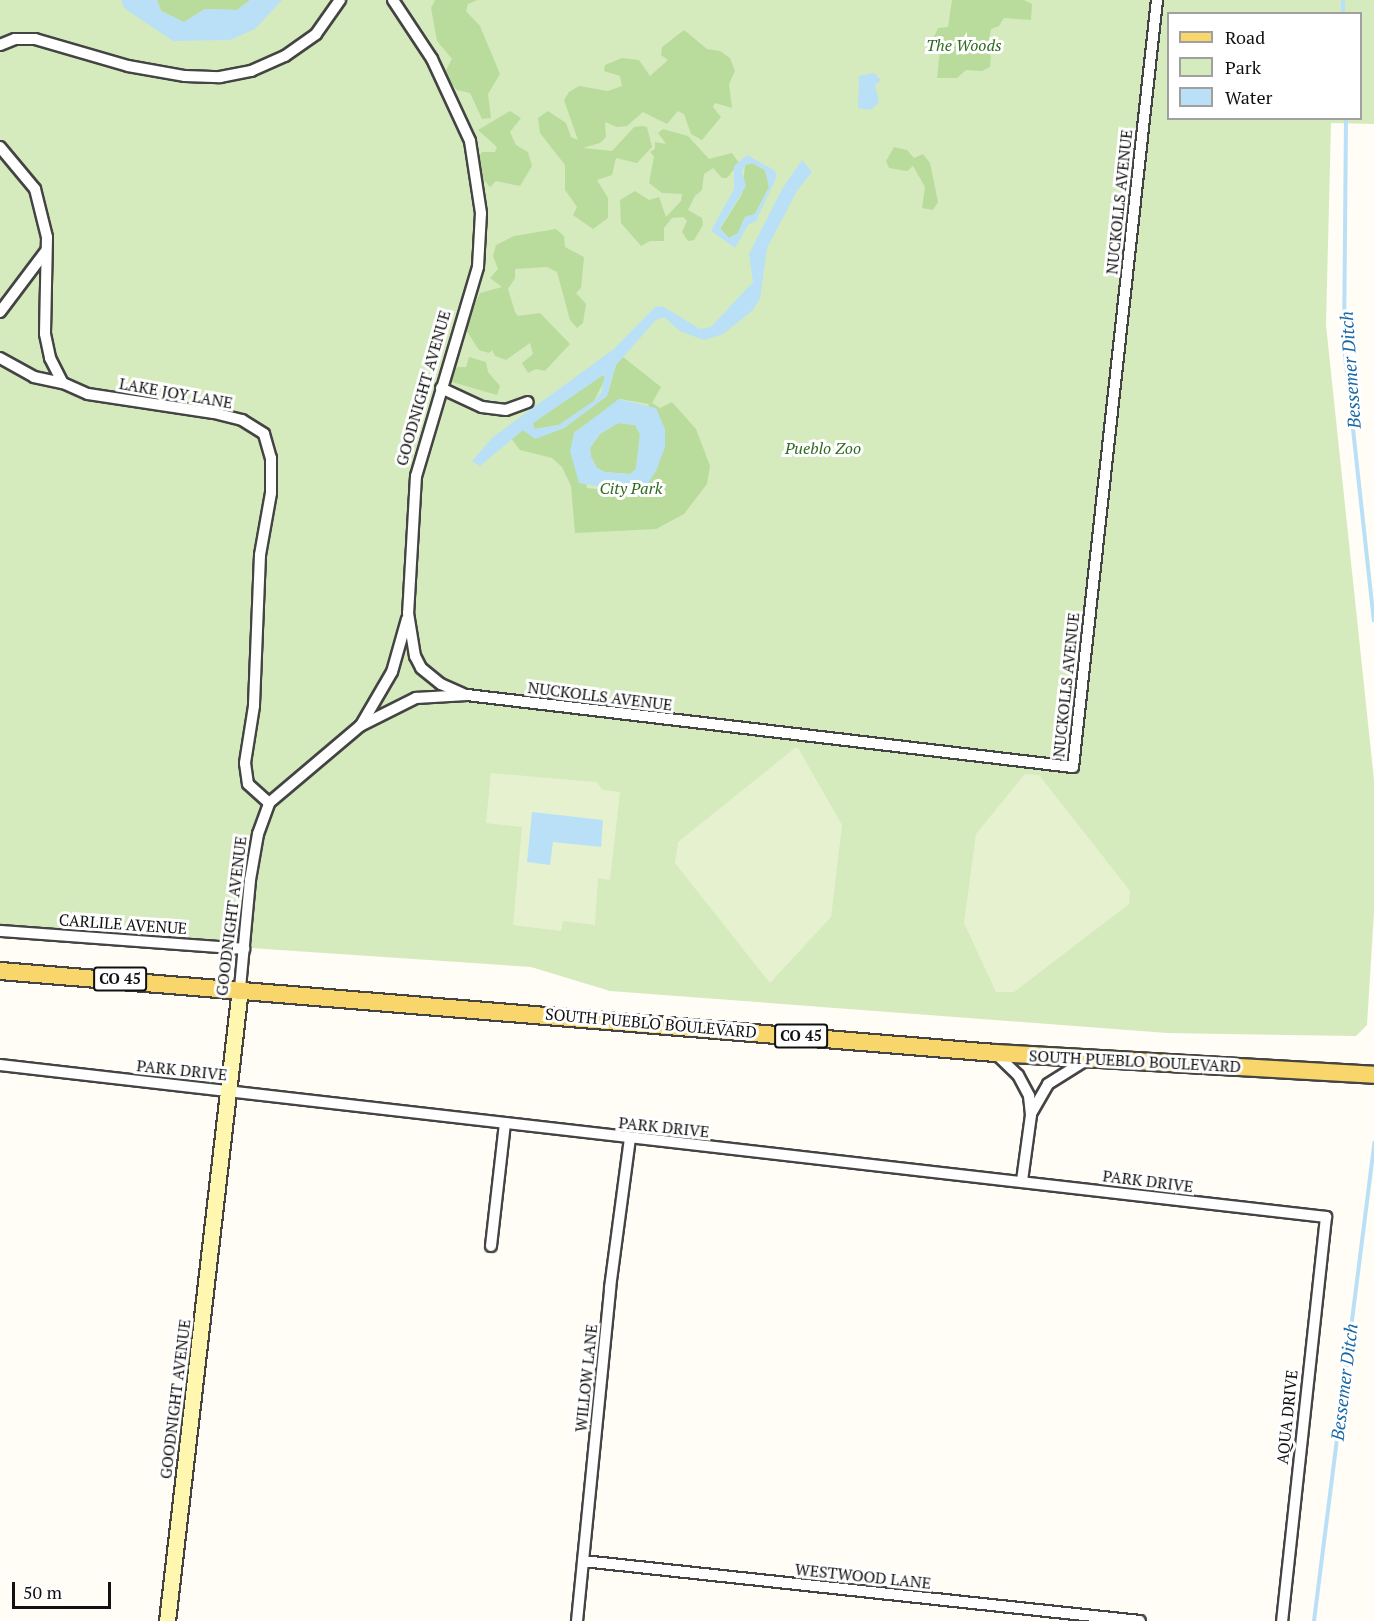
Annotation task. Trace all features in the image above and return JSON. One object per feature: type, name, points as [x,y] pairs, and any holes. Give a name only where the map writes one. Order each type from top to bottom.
[{"type":"main road","name":"SOUTH PUEBLO BOULEVARD","points":[[0,971],[240,988],[995,1053],[1368,1075]]},
{"type":"street","points":[[0,45],[15,39],[35,39],[128,66],[185,76],[220,77],[250,71],[285,56],[316,34],[340,0]]},
{"type":"street","name":"GOODNIGHT AVENUE","points":[[393,0],[432,59],[470,141],[482,213],[478,267],[416,476],[408,613],[415,656],[421,668],[441,684],[466,695]]},
{"type":"street","name":"NUCKOLLS AVENUE","points":[[466,695],[1073,766],[1156,0]]},
{"type":"street","points":[[0,147],[35,189],[47,237],[45,334],[50,358],[63,384]]},
{"type":"street","points":[[0,312],[46,251]]},
{"type":"street","points":[[0,358],[34,378],[63,384]]},
{"type":"street","name":"LAKE JOY LANE","points":[[63,384],[88,394],[214,413],[242,420],[264,434],[271,458],[272,494],[260,555],[254,706],[245,763],[248,784],[269,803]]},
{"type":"street","points":[[441,388],[482,407],[506,410],[528,402]]},
{"type":"street","points":[[360,726],[392,672],[408,613]]},
{"type":"street","name":"GOODNIGHT AVENUE","points":[[167,1621],[258,834],[269,803],[301,772],[360,726],[416,698],[466,695]]},
{"type":"street","name":"CARLILE AVENUE","points":[[0,931],[244,949]]},
{"type":"street","points":[[995,1053],[1026,1088],[1031,1115],[1022,1181]]},
{"type":"street","points":[[1031,1115],[1048,1084],[1089,1058]]},
{"type":"street","name":"PARK DRIVE","points":[[0,1065],[1326,1217]]},
{"type":"street","points":[[491,1246],[505,1124]]},
{"type":"street","name":"WILLOW LANE","points":[[577,1621],[630,1138]]},
{"type":"street","name":"AQUA DRIVE","points":[[1282,1621],[1299,1436],[1326,1217]]},
{"type":"street","name":"WESTWOOD LANE","points":[[583,1561],[1140,1621]]},
{"type":"green space","name":"City Park","points":[[0,0],[1374,0],[1374,124],[1331,123],[1326,325],[1374,780],[1374,912],[1367,1025],[1356,1036],[1167,1033],[610,991],[531,967],[0,931]]},
{"type":"green space","points":[[157,0],[250,0],[237,10],[205,9],[184,22],[161,11]]},
{"type":"green space","points":[[435,0],[477,0],[468,4],[466,11],[480,26],[500,74],[488,94],[491,118],[482,119],[470,93],[457,90],[447,79],[446,70],[452,59],[437,41],[431,8]]},
{"type":"green space","name":"The Woods","points":[[952,0],[1024,0],[1032,4],[1031,20],[1004,18],[999,26],[991,29],[987,51],[991,56],[990,67],[982,71],[966,70],[957,78],[937,78],[940,48],[933,39],[938,28],[948,27]]},
{"type":"green space","points":[[684,30],[707,49],[720,51],[730,58],[735,71],[729,84],[732,108],[715,103],[713,107],[721,117],[702,140],[691,134],[684,114],[678,111],[667,124],[643,112],[627,126],[617,127],[605,122],[606,137],[600,143],[583,148],[612,151],[634,127],[642,126],[647,127],[652,147],[637,163],[616,158],[612,175],[597,180],[608,198],[608,218],[593,229],[573,215],[577,207],[565,190],[565,165],[540,133],[538,118],[548,111],[566,123],[571,137],[578,140],[564,100],[569,92],[579,86],[608,91],[622,86],[620,76],[604,71],[605,65],[622,58],[639,60],[650,76],[668,60],[661,55],[662,47]]},
{"type":"green space","points":[[510,111],[521,118],[510,132],[516,145],[528,152],[532,166],[520,186],[496,181],[490,187],[480,176],[477,159],[482,152],[495,152],[497,147],[478,130]]},
{"type":"green space","points":[[663,129],[688,136],[709,159],[732,153],[739,163],[727,178],[722,178],[713,168],[704,174],[702,190],[695,196],[688,210],[702,218],[703,225],[694,240],[688,241],[682,232],[687,221],[683,217],[672,218],[664,228],[664,241],[650,241],[641,246],[621,223],[620,200],[635,191],[649,200],[659,197],[666,217],[681,201],[682,194],[662,193],[649,183],[654,156],[650,152],[655,149],[655,142],[666,144],[658,133]]},
{"type":"green space","points":[[894,147],[907,150],[914,158],[923,154],[930,163],[938,202],[933,210],[922,208],[925,187],[913,166],[907,171],[889,168],[886,161]]},
{"type":"green space","points":[[752,163],[765,170],[769,187],[755,214],[745,217],[738,233],[729,238],[720,229],[742,194],[745,165]]},
{"type":"green space","points":[[556,229],[564,236],[565,247],[584,257],[581,288],[576,293],[586,304],[583,323],[577,328],[570,320],[557,272],[547,267],[515,269],[515,278],[508,289],[515,312],[518,316],[540,313],[570,344],[545,371],[536,369],[528,373],[522,363],[533,354],[530,343],[506,360],[495,356],[492,350],[489,353],[479,350],[466,330],[468,317],[480,293],[502,287],[490,278],[498,269],[493,256],[496,245],[514,236]]},
{"type":"green space","points":[[469,357],[486,362],[488,372],[500,386],[497,395],[452,382],[452,373],[457,367],[466,367]]},
{"type":"green space","points":[[623,357],[661,387],[652,403],[660,408],[672,402],[696,429],[710,466],[707,484],[684,514],[656,529],[575,533],[571,486],[562,467],[552,458],[520,450],[510,437],[523,430],[535,438],[564,428],[607,396],[616,365]],"holes":[[[620,399],[649,404],[634,493],[587,488],[574,433]]]},
{"type":"green space","points":[[600,374],[606,377],[594,401],[559,425],[534,429],[533,423]]},
{"type":"green space","points":[[618,423],[635,425],[640,434],[636,469],[630,474],[605,472],[597,468],[591,457],[590,448],[600,434]]},
{"type":"green space","points":[[795,748],[798,748],[842,825],[831,917],[770,983],[675,863],[678,842]]},
{"type":"green space","points":[[491,773],[596,782],[603,790],[620,792],[610,880],[598,878],[595,925],[563,921],[561,931],[513,925],[522,827],[486,823]]},
{"type":"green space","points":[[1025,774],[1039,775],[1130,891],[1129,904],[1014,992],[996,992],[964,923],[976,834]]},
{"type":"water","points":[[121,0],[157,0],[161,11],[184,22],[205,9],[237,10],[250,0],[282,0],[255,29],[230,40],[173,41],[124,8]]},
{"type":"water","points":[[874,73],[881,80],[875,85],[879,102],[871,110],[858,108],[859,76]]},
{"type":"water","points":[[747,155],[774,170],[777,176],[756,221],[748,225],[735,248],[711,231],[734,189],[734,166]],"holes":[[[752,163],[765,170],[769,187],[755,214],[745,217],[738,233],[729,238],[720,228],[746,186],[742,172],[745,165]]]},
{"type":"water","points":[[802,160],[812,172],[797,191],[767,248],[760,299],[752,311],[723,334],[704,340],[680,331],[664,317],[656,320],[616,365],[607,396],[564,428],[535,439],[523,430],[480,466],[472,461],[493,437],[614,349],[656,306],[664,307],[700,329],[711,327],[753,282],[749,254],[782,189]],"holes":[[[605,374],[601,393],[594,401],[559,425],[534,429],[533,423]]]},
{"type":"water","points":[[619,399],[656,408],[665,429],[665,447],[656,471],[642,492],[634,493],[579,483],[570,451],[574,433]],"holes":[[[618,423],[635,425],[640,434],[636,469],[630,474],[605,472],[597,468],[591,457],[590,448],[600,434]]]},
{"type":"water","points":[[532,812],[603,820],[601,847],[553,842],[550,865],[527,862]]},
{"type":"waterway","name":"Bessemer Ditch","points":[[1343,0],[1343,12]]},
{"type":"waterway","name":"Bessemer Ditch","points":[[1346,120],[1344,346],[1374,620]]},
{"type":"waterway","name":"Bessemer Ditch","points":[[1314,1621],[1374,1143]]},
{"type":"park label","name":"Pueblo Zoo","points":[[823,448]]}]
